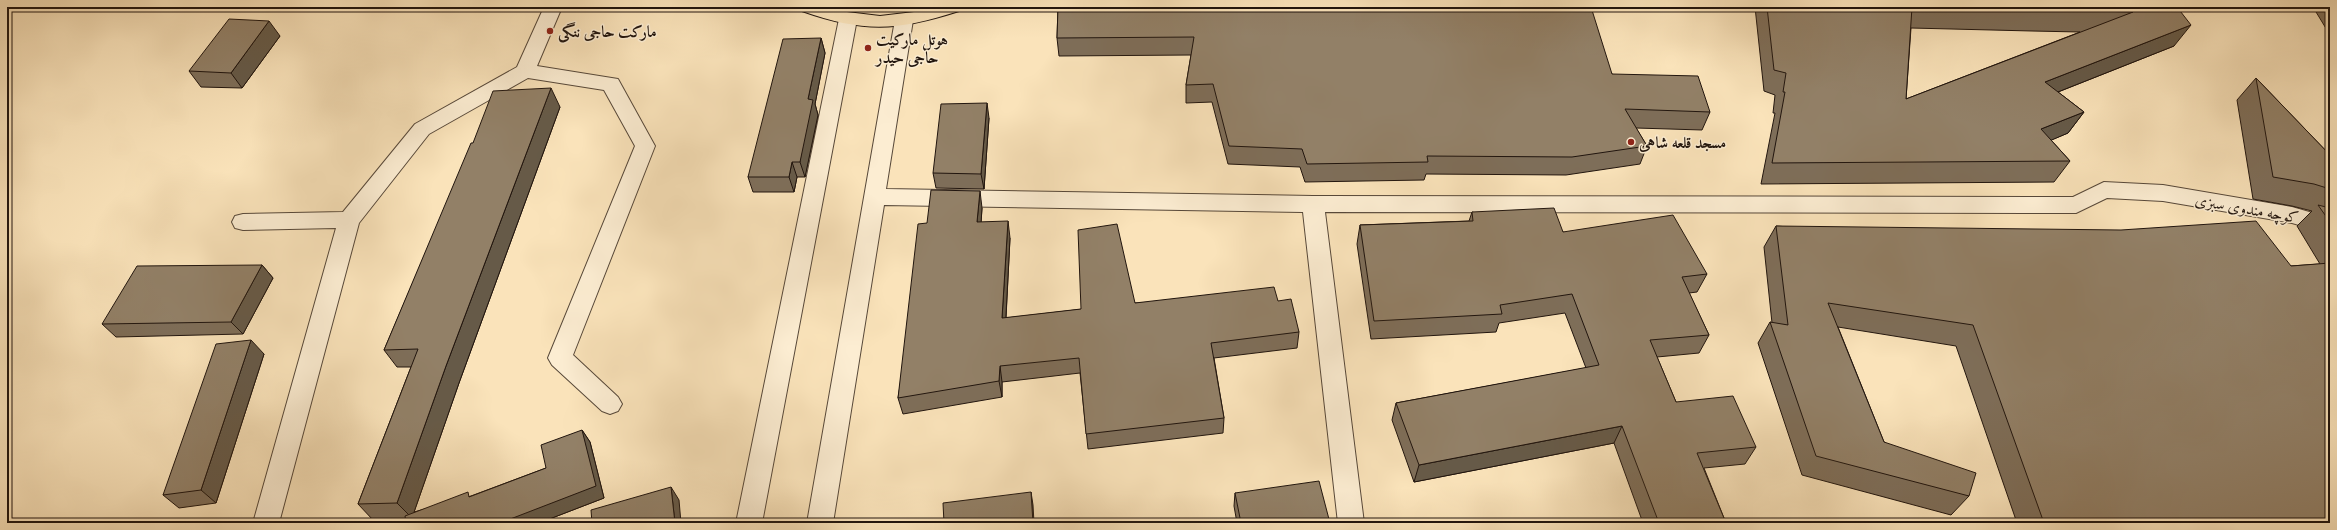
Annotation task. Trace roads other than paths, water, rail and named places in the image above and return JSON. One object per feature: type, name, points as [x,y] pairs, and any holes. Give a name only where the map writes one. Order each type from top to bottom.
[{"type":"highway","points":[[809,7],[848,20],[878,23],[918,18],[952,7]]},
{"type":"street","points":[[266,523],[349,220],[422,129],[525,70],[553,7]]},
{"type":"street","points":[[749,523],[848,20]]},
{"type":"street","points":[[820,523],[904,20]]},
{"type":"street","points":[[525,70],[611,84],[645,146],[560,358],[610,404]]},
{"type":"street","name":"کوچه مندوی سبزی","points":[[874,197],[1313,204],[2076,205],[2104,190],[2163,194],[2292,214],[2330,226]]},
{"type":"street","points":[[1313,204],[1351,523]]},
{"type":"street","points":[[243,222],[349,220]]},
{"type":"place","name":"مارکت حاجی ننگی","points":[[550,31]]},
{"type":"place","name":"هوتل مارکیت حاجی حیدر","points":[[868,48]]},
{"type":"place","name":"مسجد قلعه شاهی","points":[[1631,142]]}]
